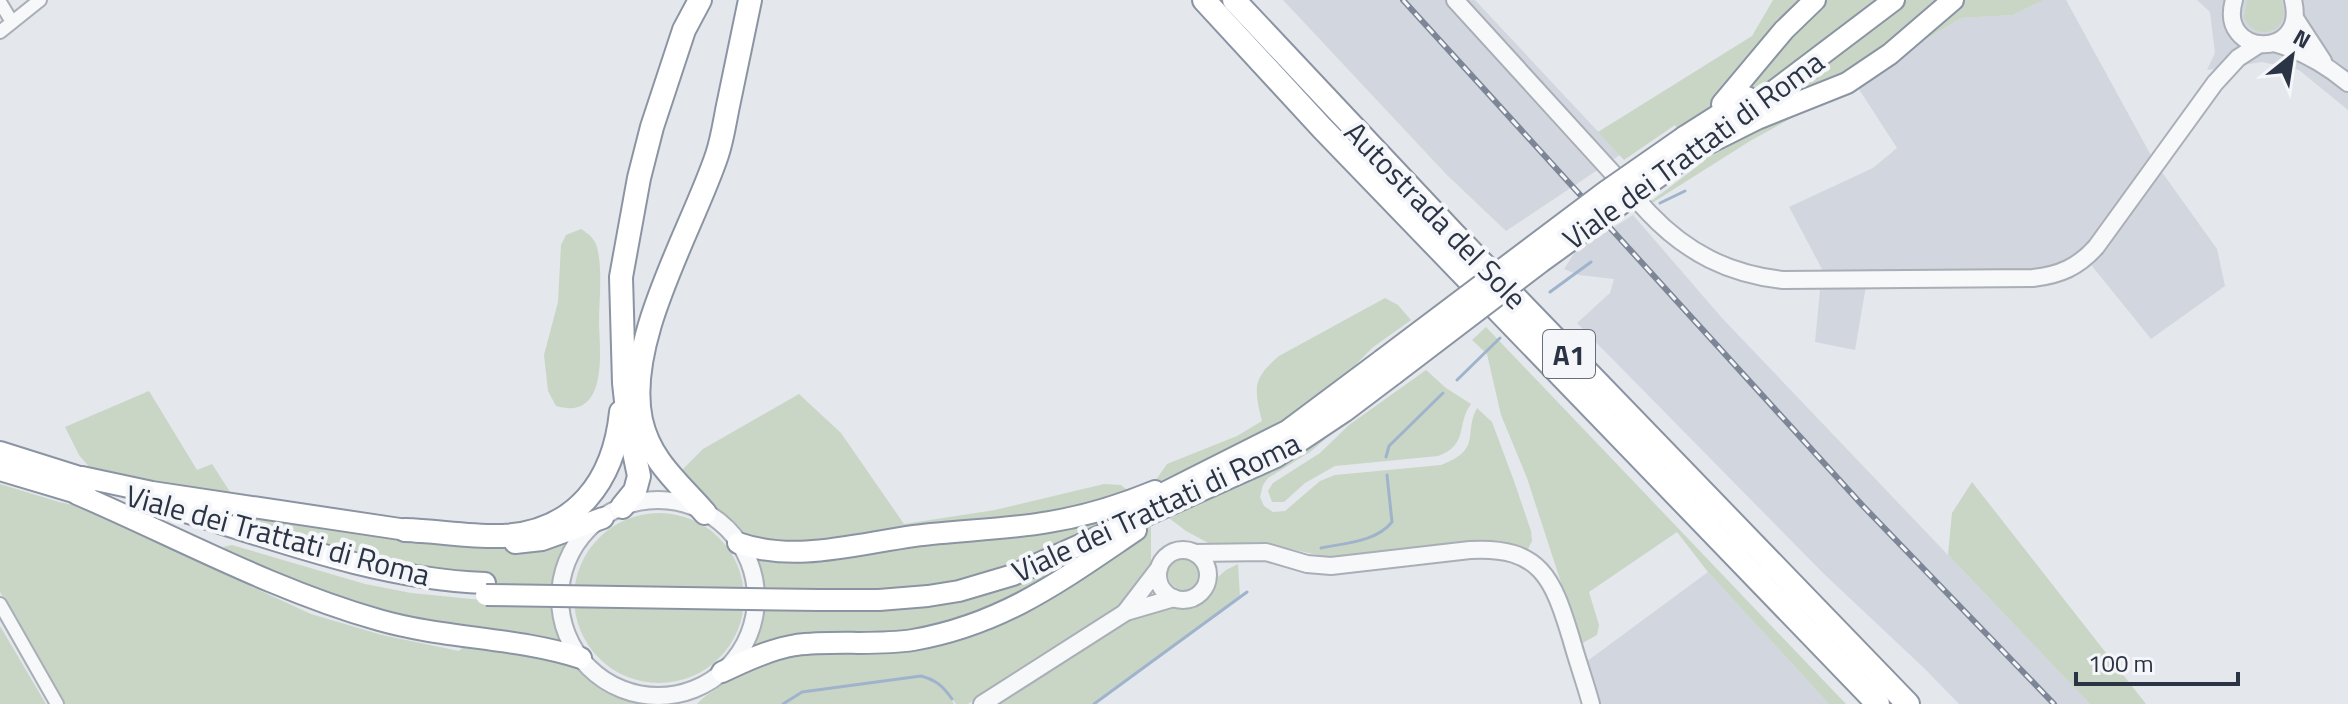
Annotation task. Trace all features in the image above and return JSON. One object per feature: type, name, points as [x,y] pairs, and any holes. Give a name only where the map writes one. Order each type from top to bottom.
[{"type":"highway","points":[[79,485],[167,494],[483,542],[542,540],[612,512],[635,491],[639,476],[624,383],[621,277],[639,178],[652,127],[684,30],[700,0]]},
{"type":"highway","points":[[705,513],[672,480],[652,452],[641,423],[639,377],[653,317],[719,150],[750,0]]},
{"type":"highway","name":"Autostrada del Sole","points":[[1204,0],[1322,128],[1878,704]]},
{"type":"highway","name":"Autostrada del Sole","points":[[1234,0],[1453,233],[1908,704]]},
{"type":"highway","points":[[1693,141],[1784,30],[1815,0]]},
{"type":"highway","name":"Viale dei Trattati di Roma","points":[[0,470],[118,491],[394,573],[485,589],[818,595],[926,585],[977,574],[1028,557],[1135,508],[1250,471],[1303,441],[1388,367],[1553,253],[1875,0]]},
{"type":"highway","name":"Viale dei Trattati di Roma","points":[[1693,141],[1894,0]]},
{"type":"highway","points":[[1693,141],[1847,83],[1890,54],[1953,0]]},
{"type":"highway","points":[[405,530],[515,535],[545,528],[571,513],[592,493],[612,459],[619,432],[624,383]]},
{"type":"highway","name":"Viale dei Trattati di Roma","points":[[0,452],[79,485]]},
{"type":"highway","points":[[79,485],[139,520],[276,585],[345,609],[411,628],[551,648],[581,658]]},
{"type":"highway","points":[[738,543],[773,553],[801,553],[1078,517],[1187,489]]},
{"type":"highway","points":[[722,672],[753,658],[796,645],[911,640],[956,630],[997,616],[1045,592],[1144,525],[1187,489]]},
{"type":"street","points":[[0,32],[40,0]]},
{"type":"street","points":[[1455,0],[1676,239],[1728,269],[1774,279],[2033,278],[2063,273],[2076,266],[2096,247],[2215,83],[2238,58],[2286,36],[2294,5]]},
{"type":"street","points":[[0,2],[12,22]]},
{"type":"street","points":[[2294,5],[2309,43],[2327,65],[2348,83]]},
{"type":"street","points":[[2215,83],[2229,50],[2231,8]]},
{"type":"street","points":[[2231,8],[2243,38],[2294,49],[2327,65]]},
{"type":"street","points":[[664,501],[705,513],[724,526],[748,561],[754,580],[755,611],[746,640],[722,672],[701,686],[665,695],[629,691],[607,681],[581,658],[563,623],[561,583],[575,546],[587,530],[612,512],[643,502],[664,501]]},
{"type":"street","points":[[1126,612],[1165,557],[1176,551],[1266,552],[1307,564],[1331,566],[1500,550],[1520,557],[1542,572],[1556,591],[1591,704]]},
{"type":"street","points":[[1195,553],[1205,564],[1208,579]]},
{"type":"street","points":[[982,704],[1126,612],[1174,598],[1189,599],[1195,596],[1208,579],[1237,554]]},
{"type":"street","points":[[1159,568],[1161,586],[1174,598]]},
{"type":"street","points":[[0,604],[57,704]]},
{"type":"street","points":[[691,704],[701,686]]},
{"type":"street","points":[[629,691],[643,704]]},
{"type":"shaded area","points":[[1283,0],[1475,0],[1620,155],[1506,231],[1446,174]]},
{"type":"shaded area","points":[[2044,0],[2066,0],[2154,161],[2217,249],[2225,286],[2151,339],[2084,256],[2051,269],[1866,286],[1855,350],[1815,342],[1822,269],[1789,207],[1873,168],[1897,148],[1855,83],[1961,18],[2013,15]]},
{"type":"shaded area","points":[[2197,0],[2348,0],[2348,110],[2299,70],[2262,62],[2207,70],[2215,53],[2210,12]]},
{"type":"shaded area","points":[[1633,215],[1722,318],[2090,704],[1959,704],[1824,574],[1577,323],[1610,293],[1614,279],[1579,275],[1564,269],[1575,252]]},
{"type":"shaded area","points":[[1708,572],[1829,704],[1599,704],[1586,662]]},
{"type":"green space","points":[[1773,0],[2044,0],[2013,15],[1961,18],[1855,83],[1750,141],[1633,215],[1703,162],[1675,125],[1624,160],[1598,132],[1752,36]]},
{"type":"green space","points":[[2247,0],[2281,0],[2284,10],[2279,26],[2265,32],[2250,26],[2244,18]]},
{"type":"green space","points":[[581,229],[594,241],[599,256],[600,366],[593,394],[585,404],[573,408],[556,406],[548,391],[544,355],[558,302],[561,245],[566,235]]},
{"type":"green space","points":[[1385,298],[1398,305],[1411,320],[1372,348],[1335,386],[1264,434],[1153,484],[1167,464],[1237,436],[1262,421],[1257,385],[1264,371],[1279,356]]},
{"type":"green space","points":[[1486,327],[1846,704],[1829,704],[1708,572],[1677,532],[1589,592],[1599,625],[1597,635],[1581,644],[1527,478],[1501,415],[1487,354],[1472,340]]},
{"type":"green space","points":[[1426,370],[1471,404],[1454,446],[1438,456],[1335,466],[1305,483],[1284,502],[1272,502],[1268,491],[1273,483],[1320,453],[1349,425]]},
{"type":"green space","points":[[149,391],[197,470],[212,464],[232,495],[92,470],[79,455],[65,427]]},
{"type":"green space","points":[[799,394],[841,433],[904,524],[995,510],[1104,484],[1121,485],[1136,497],[1151,527],[1151,569],[1120,606],[968,704],[956,704],[947,692],[954,704],[697,704],[727,680],[740,659],[754,623],[758,585],[746,549],[734,532],[674,478],[703,449]]},
{"type":"green space","points":[[1477,408],[1492,422],[1514,481],[1531,531],[1532,541],[1527,551],[1506,543],[1492,542],[1327,557],[1259,542],[1214,546],[1169,518],[1253,479],[1329,436],[1310,452],[1268,478],[1260,497],[1264,506],[1273,512],[1285,511],[1320,481],[1335,475],[1441,465],[1454,459],[1467,447]]},
{"type":"green space","points":[[1972,482],[2146,704],[2090,704],[1948,555],[1952,513]]},
{"type":"green space","points":[[0,484],[101,511],[254,583],[250,586],[311,614],[382,635],[459,651],[466,644],[533,652],[578,667],[598,684],[638,704],[65,704],[0,592]]},
{"type":"green space","points":[[225,512],[481,548],[543,546],[571,536],[558,561],[552,588],[553,615],[561,642],[419,621],[299,585],[245,561],[223,547],[232,545],[365,584],[411,593],[482,600],[499,589],[494,575],[397,568],[228,516]]},
{"type":"green space","points":[[659,513],[691,520],[719,538],[737,566],[744,598],[737,630],[719,658],[691,676],[659,683],[627,676],[599,658],[581,630],[574,598],[581,566],[599,538],[627,520]]},
{"type":"green space","points":[[1184,558],[1195,563],[1200,574],[1195,585],[1184,590],[1173,585],[1168,574],[1173,563]]},
{"type":"green space","points":[[1238,564],[1240,597],[1092,704],[995,704],[1129,616],[1174,603],[1182,606],[1202,600],[1218,577]]},
{"type":"green space","points":[[0,626],[46,704],[0,704]]},
{"type":"waterway","points":[[1660,203],[1685,191]]},
{"type":"waterway","points":[[1550,292],[1591,262]]},
{"type":"waterway","points":[[1457,380],[1500,338]]},
{"type":"waterway","points":[[1386,457],[1389,446],[1443,393]]},
{"type":"waterway","points":[[1321,548],[1369,538],[1392,522],[1387,475]]},
{"type":"waterway","points":[[1094,704],[1247,592]]},
{"type":"waterway","points":[[783,704],[802,692],[921,676],[939,684],[952,699]]},
{"type":"railway","points":[[1403,0],[1863,506],[2054,704]]}]
